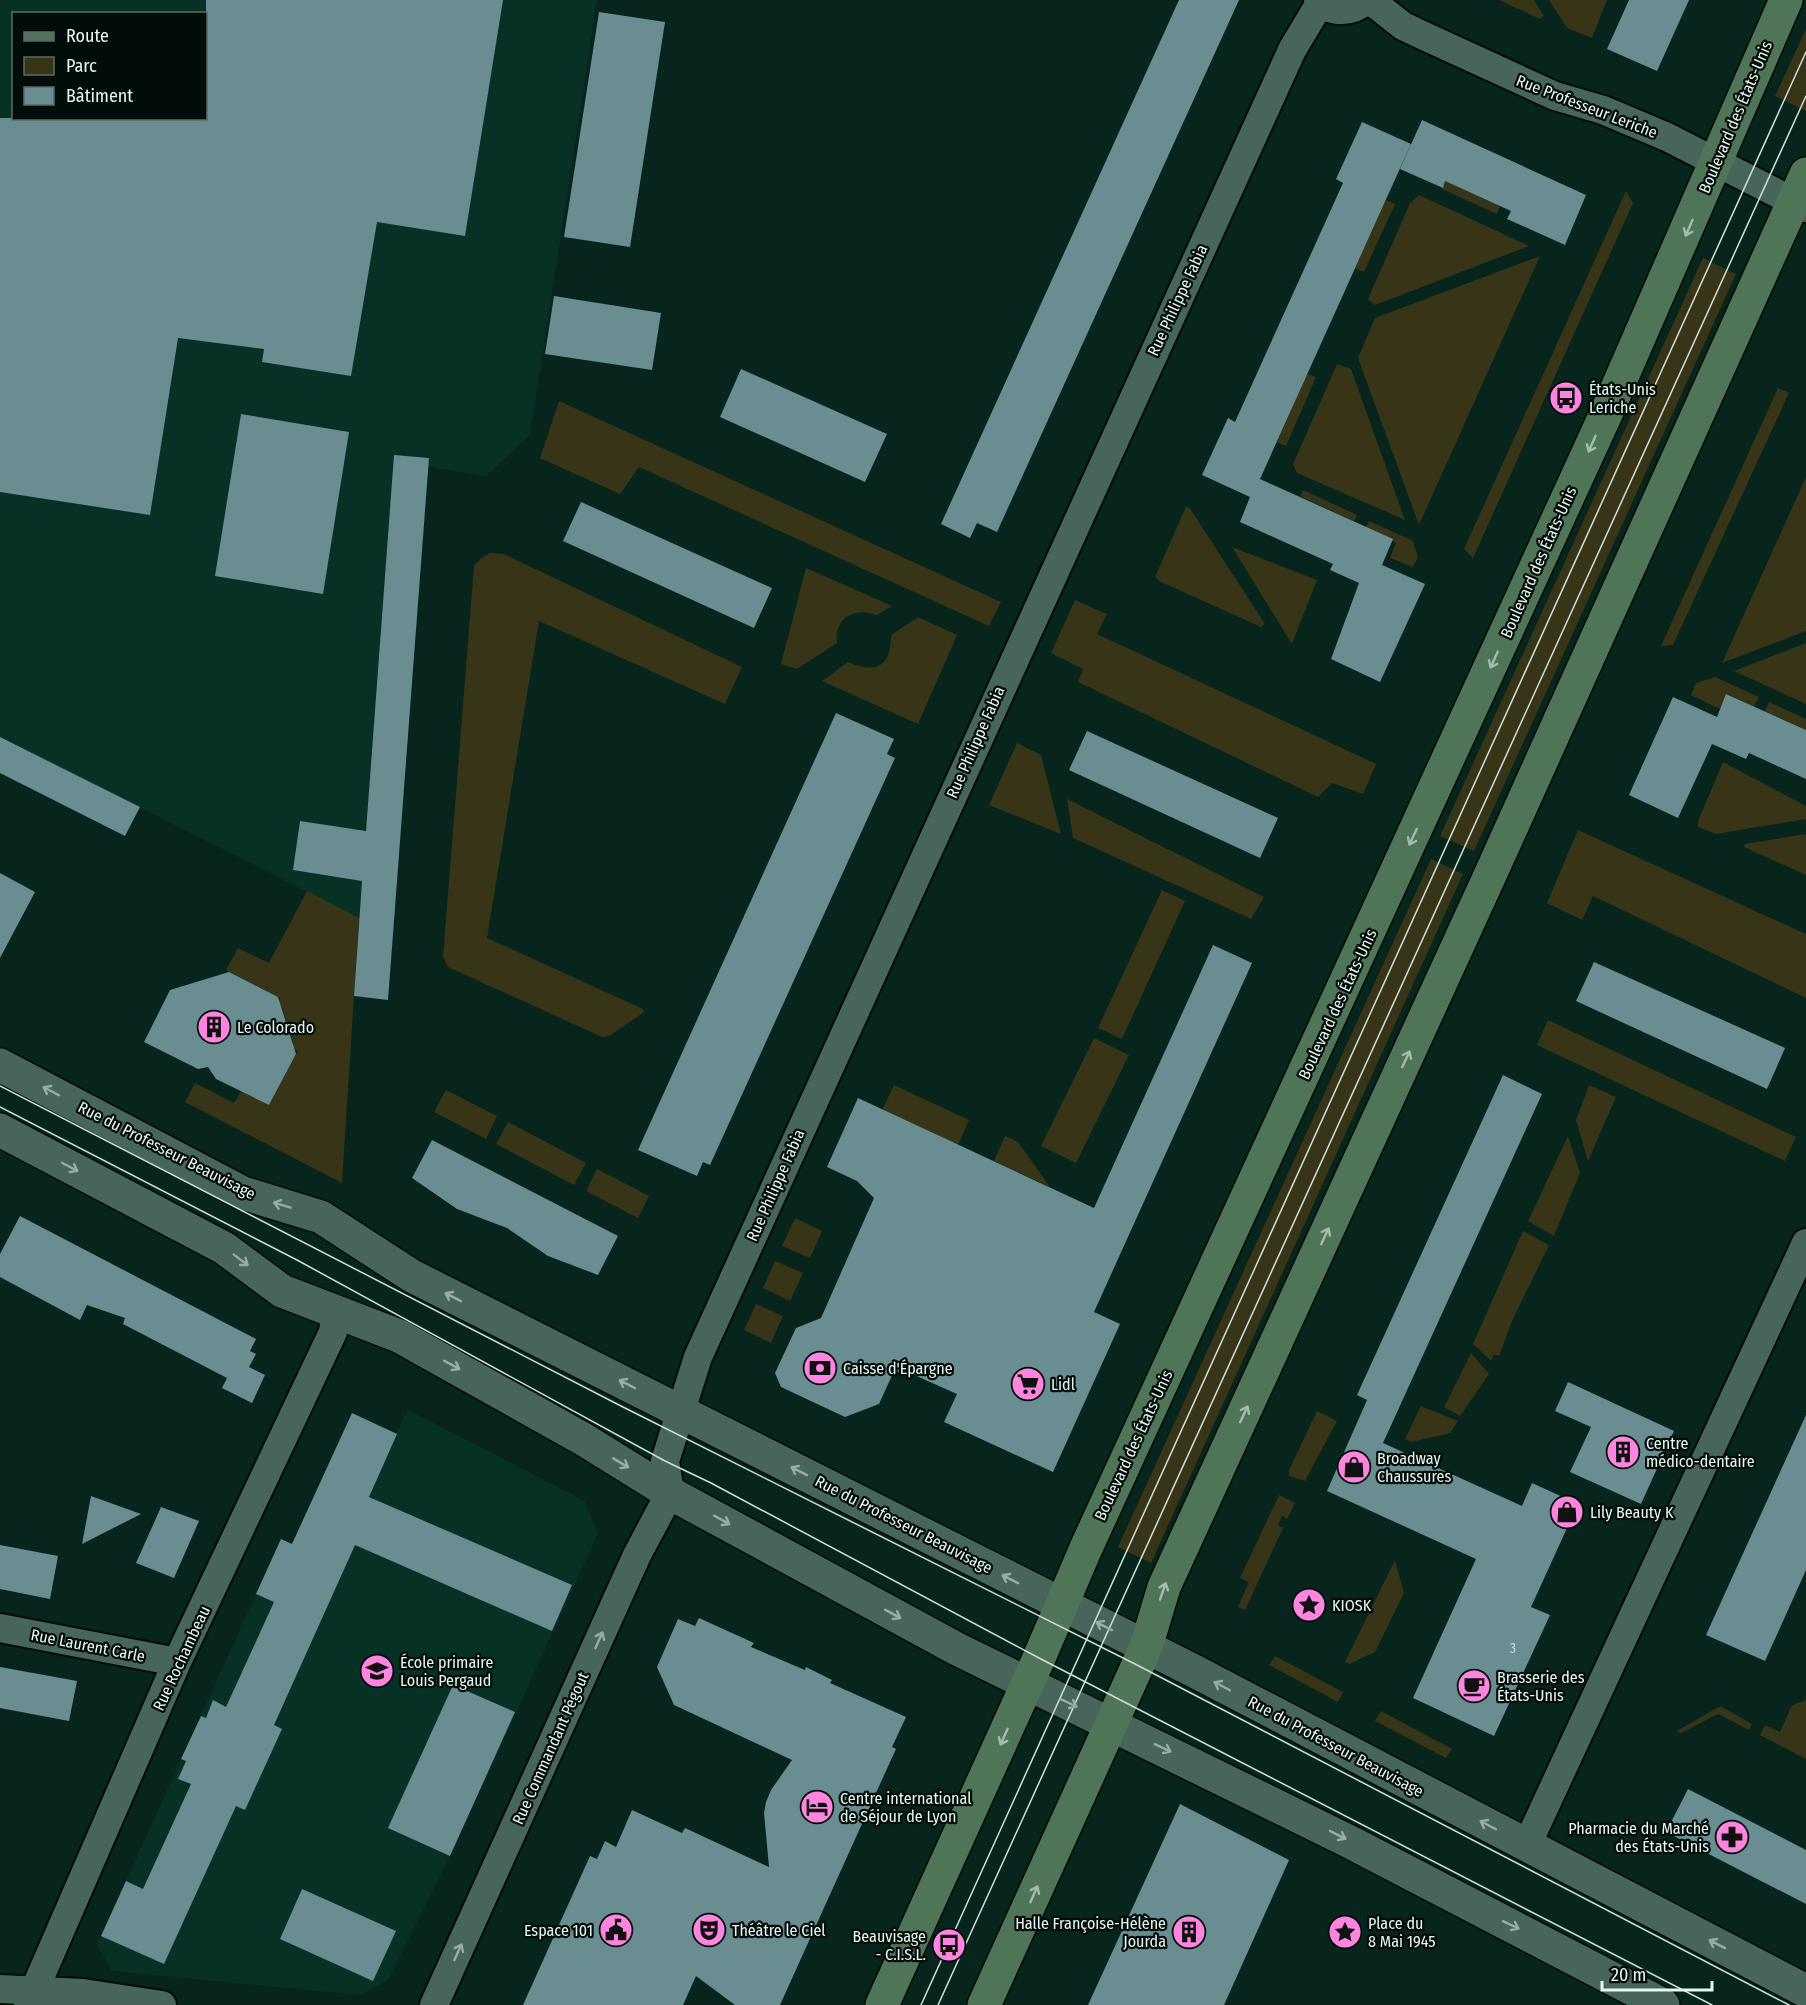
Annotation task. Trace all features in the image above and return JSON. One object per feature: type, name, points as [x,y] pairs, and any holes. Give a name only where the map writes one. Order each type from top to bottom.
[{"type":"main road","name":"Boulevard des États-Unis","points":[[882,2005],[1086,1548],[1605,416],[1786,0]]},
{"type":"main road","points":[[984,2005],[1146,1647],[1164,1587],[1802,195]]},
{"type":"street","points":[[1319,1],[1340,11],[1360,6],[1368,0]]},
{"type":"street","name":"Rue Professeur Leriche","points":[[1368,0],[1402,26],[1555,96],[1631,121],[1716,163],[1802,195]]},
{"type":"street","name":"Rue Philippe Fabia","points":[[670,1492],[665,1461],[698,1356],[1031,618],[1292,50],[1319,1]]},
{"type":"street","name":"Rue du Professeur Beauvisage","points":[[0,1065],[243,1193],[321,1217],[412,1276],[1146,1647],[1806,1991]]},
{"type":"street","points":[[0,1130],[224,1248],[282,1291],[399,1335],[583,1439],[670,1492],[950,1645],[1352,1843],[1663,2005]]},
{"type":"street","points":[[1527,1845],[1806,1243]]},
{"type":"street","name":"Rue Rochambeau","points":[[31,1998],[177,1662],[333,1332],[336,1312]]},
{"type":"street","name":"Rue Commandant Pégout","points":[[434,2005],[633,1563],[670,1492]]},
{"type":"street","name":"Rue Laurent Carle","points":[[0,1628],[177,1662]]},
{"type":"street","points":[[0,1989],[31,1998],[83,1993],[162,2005]]},
{"type":"shaded area","points":[[0,0],[597,0],[530,435],[486,476],[429,467],[429,458],[394,456],[359,918],[0,737]]},
{"type":"shaded area","name":"École primaire Louis Pergaud","points":[[408,1410],[585,1501],[598,1534],[450,1856],[389,1979],[361,1995],[112,1971],[97,1945],[281,1539],[293,1544],[352,1413],[397,1433]]},
{"type":"green space","points":[[1499,0],[1534,0],[1544,16],[1540,19]]},
{"type":"green space","points":[[1549,0],[1607,0],[1592,38],[1567,28]]},
{"type":"green space","points":[[1806,29],[1806,111],[1775,96]]},
{"type":"green space","points":[[1445,181],[1500,206],[1497,214],[1442,189]]},
{"type":"green space","points":[[1626,191],[1633,203],[1473,558],[1464,549]]},
{"type":"green space","points":[[1419,195],[1529,246],[1375,305],[1368,299],[1410,203]]},
{"type":"green space","points":[[1386,200],[1395,204],[1364,272],[1355,268]]},
{"type":"green space","points":[[1540,256],[1419,525],[1358,358],[1375,318]]},
{"type":"green space","points":[[1703,258],[1736,274],[1474,851],[1440,836]]},
{"type":"green space","points":[[1337,364],[1351,369],[1405,520],[1297,473],[1293,464]]},
{"type":"green space","points":[[1307,374],[1316,377],[1286,446],[1277,442]]},
{"type":"green space","points":[[1778,388],[1789,393],[1673,645],[1661,646]]},
{"type":"green space","points":[[559,401],[1001,602],[989,626],[639,467],[620,494],[540,458]]},
{"type":"green space","points":[[1806,477],[1806,631],[1722,663]]},
{"type":"green space","points":[[1303,490],[1357,515],[1354,521],[1300,496]]},
{"type":"green space","points":[[1186,507],[1189,507],[1265,624],[1261,627],[1159,581],[1155,577]]},
{"type":"green space","points":[[1369,521],[1413,541],[1418,557],[1413,567],[1390,558],[1396,543],[1366,527]]},
{"type":"green space","points":[[1232,547],[1317,580],[1292,644]]},
{"type":"green space","points":[[490,553],[504,554],[742,667],[725,704],[539,621],[487,938],[643,1009],[643,1013],[609,1036],[602,1037],[448,967],[443,957],[474,566]]},
{"type":"green space","points":[[806,568],[892,606],[877,615],[861,612],[848,616],[839,627],[837,643],[797,669],[781,664]]},
{"type":"green space","points":[[1075,600],[1107,614],[1097,634],[1376,764],[1363,794],[1332,783],[1318,797],[1078,682],[1083,669],[1051,653]]},
{"type":"green space","points":[[918,617],[957,635],[918,724],[822,681],[848,662],[867,667],[880,665],[888,654],[891,635]]},
{"type":"green space","points":[[1806,643],[1806,704],[1734,671]]},
{"type":"green space","points":[[1715,677],[1759,697],[1754,706],[1727,694],[1720,709],[1691,695],[1696,683]]},
{"type":"green space","points":[[1769,702],[1806,719],[1806,730],[1765,711]]},
{"type":"green space","points":[[1017,743],[1041,755],[1061,834],[989,805]]},
{"type":"green space","points":[[1723,762],[1806,806],[1806,819],[1716,834],[1698,827],[1698,821]]},
{"type":"green space","points":[[1067,799],[1264,897],[1251,919],[1073,838]]},
{"type":"green space","points":[[1578,830],[1806,934],[1806,998],[1593,896],[1582,920],[1547,903]]},
{"type":"green space","points":[[1806,834],[1806,875],[1744,847],[1745,844]]},
{"type":"green space","points":[[1431,859],[1463,874],[1151,1563],[1118,1547]]},
{"type":"green space","points":[[1162,890],[1185,901],[1122,1039],[1098,1028]]},
{"type":"green space","points":[[307,891],[359,918],[342,1183],[185,1102],[195,1083],[234,1103],[241,1091],[269,1105],[298,1051],[290,1048],[293,1042],[282,1008],[277,1005],[280,998],[226,970],[238,948],[269,963]]},
{"type":"green space","points":[[1548,1020],[1796,1137],[1785,1161],[1537,1045]]},
{"type":"green space","points":[[1094,1038],[1129,1055],[1076,1163],[1041,1146]]},
{"type":"green space","points":[[894,1085],[969,1120],[958,1145],[882,1110]]},
{"type":"green space","points":[[1589,1085],[1616,1097],[1588,1161],[1576,1120]]},
{"type":"green space","points":[[446,1090],[497,1116],[486,1139],[434,1112]]},
{"type":"green space","points":[[508,1122],[586,1163],[574,1185],[496,1144]]},
{"type":"green space","points":[[1005,1136],[1018,1142],[1050,1187],[994,1161]]},
{"type":"green space","points":[[1568,1136],[1580,1173],[1554,1236],[1528,1221]]},
{"type":"green space","points":[[597,1169],[649,1196],[638,1218],[586,1191]]},
{"type":"green space","points":[[795,1218],[822,1231],[810,1258],[782,1246]]},
{"type":"green space","points":[[1523,1231],[1549,1245],[1512,1321],[1499,1356],[1494,1354],[1491,1361],[1473,1344]]},
{"type":"green space","points":[[775,1261],[803,1273],[790,1301],[763,1288]]},
{"type":"green space","points":[[756,1304],[783,1316],[771,1343],[744,1330]]},
{"type":"green space","points":[[1471,1353],[1489,1374],[1460,1416],[1444,1407]]},
{"type":"green space","points":[[1421,1406],[1458,1421],[1450,1433],[1411,1442],[1405,1439]]},
{"type":"green space","points":[[1317,1411],[1337,1421],[1305,1481],[1289,1476],[1289,1470]]},
{"type":"green space","points":[[1279,1495],[1295,1503],[1287,1519],[1282,1516],[1278,1525],[1283,1528],[1245,1610],[1238,1607],[1249,1582],[1240,1578]]},
{"type":"green space","points":[[1395,1560],[1404,1593],[1375,1652],[1349,1664],[1345,1662]]},
{"type":"green space","points":[[1275,1656],[1343,1692],[1338,1702],[1269,1665]]},
{"type":"green space","points":[[1806,1700],[1806,1759],[1760,1735],[1765,1725],[1780,1732],[1792,1705]]},
{"type":"green space","points":[[1720,1706],[1752,1724],[1749,1730],[1718,1714],[1681,1733],[1677,1731]]},
{"type":"green space","points":[[1381,1711],[1452,1749],[1446,1758],[1375,1721]]},
{"type":"building","points":[[206,0],[503,0],[465,236],[377,222],[351,376],[262,362],[264,349],[178,338],[150,515],[0,492],[0,118],[12,118],[12,120],[207,120]]},
{"type":"building","points":[[1179,0],[1239,0],[997,532],[977,523],[970,538],[941,524]]},
{"type":"building","points":[[1629,0],[1689,0],[1657,71],[1607,49]]},
{"type":"building","points":[[599,12],[665,22],[630,247],[564,237]]},
{"type":"building","points":[[1422,120],[1586,195],[1565,245],[1507,219],[1511,211],[1445,181],[1443,188],[1400,169]]},
{"type":"building","points":[[1362,122],[1411,144],[1260,479],[1393,539],[1382,565],[1425,584],[1380,682],[1331,659],[1359,583],[1330,570],[1333,564],[1240,522],[1250,497],[1202,475],[1228,418],[1235,422],[1343,183],[1336,179]]},
{"type":"building","points":[[554,296],[661,313],[652,370],[545,354]]},
{"type":"building","points":[[741,369],[887,434],[865,482],[720,417]]},
{"type":"building","points":[[241,414],[349,432],[323,594],[215,576]]},
{"type":"building","points":[[394,455],[429,458],[388,1000],[354,996],[362,881],[293,870],[300,821],[366,831]]},
{"type":"building","points":[[581,502],[772,588],[754,628],[563,541]]},
{"type":"building","points":[[1726,694],[1806,730],[1806,779],[1749,753],[1746,759],[1712,744],[1678,818],[1629,795],[1673,697],[1717,717]]},
{"type":"building","points":[[836,713],[894,739],[887,754],[895,758],[710,1165],[703,1162],[697,1176],[638,1150]]},
{"type":"building","points":[[1087,731],[1278,818],[1260,858],[1069,770]]},
{"type":"building","points":[[0,737],[140,807],[125,836],[0,773]]},
{"type":"building","points":[[0,873],[35,892],[0,958]]},
{"type":"building","points":[[1213,945],[1252,963],[1094,1312],[1120,1324],[1053,1472],[944,1422],[957,1394],[903,1370],[902,1373],[894,1371],[879,1404],[845,1417],[781,1387],[775,1373],[796,1328],[821,1318],[874,1198],[857,1181],[827,1167],[858,1098],[1094,1208]]},
{"type":"building","points":[[1594,962],[1785,1048],[1767,1089],[1576,1001]]},
{"type":"building","name":"Le Colorado","points":[[229,972],[278,997],[296,1054],[269,1105],[216,1079],[208,1067],[198,1069],[144,1042],[170,990]]},
{"type":"building","points":[[1503,1075],[1542,1094],[1383,1443],[1522,1506],[1532,1483],[1578,1504],[1531,1607],[1550,1615],[1494,1736],[1413,1698],[1476,1559],[1327,1491],[1367,1400],[1357,1395]]},
{"type":"building","points":[[432,1140],[618,1236],[598,1275],[548,1256],[507,1228],[457,1209],[412,1178]]},
{"type":"building","points":[[20,1216],[256,1339],[250,1351],[256,1354],[249,1367],[265,1375],[252,1403],[222,1388],[227,1378],[123,1324],[125,1318],[87,1305],[80,1320],[0,1277],[0,1254]]},
{"type":"building","name":"Centre médico-dentaire","points":[[1568,1382],[1674,1431],[1641,1504],[1570,1472],[1591,1427],[1555,1411]]},
{"type":"building","points":[[352,1413],[397,1434],[369,1497],[572,1585],[552,1631],[355,1545],[274,1725],[282,1729],[245,1810],[236,1806],[164,1964],[101,1936],[126,1881],[143,1889],[191,1784],[178,1779],[186,1761],[181,1759],[201,1716],[206,1718],[213,1700],[226,1707],[274,1602],[256,1594],[281,1539],[292,1544]]},
{"type":"building","points":[[1806,1415],[1806,1570],[1765,1661],[1706,1635]]},
{"type":"building","points":[[91,1496],[141,1514],[82,1544]]},
{"type":"building","points":[[161,1507],[199,1521],[174,1578],[136,1563]]},
{"type":"building","points":[[0,1545],[58,1556],[50,1599],[0,1589]]},
{"type":"building","points":[[699,1618],[754,1643],[751,1647],[805,1670],[806,1667],[832,1680],[830,1683],[906,1717],[892,1747],[896,1749],[780,2005],[735,2005],[696,1976],[683,2005],[523,2005],[590,1856],[597,1859],[605,1841],[616,1847],[632,1810],[682,1833],[685,1828],[769,1867],[764,1813],[766,1802],[771,1790],[792,1760],[674,1705],[657,1667],[678,1619],[695,1626]]},
{"type":"building","points":[[0,1667],[77,1681],[69,1721],[0,1708]]},
{"type":"building","points":[[453,1685],[515,1712],[450,1856],[388,1828]]},
{"type":"building","points":[[1688,1789],[1806,1850],[1806,1904],[1666,1832]]},
{"type":"building","name":"Halle Françoise-Hélène Jourda","points":[[1180,1804],[1289,1860],[1224,2005],[1088,2005]]},
{"type":"building","points":[[302,1889],[396,1931],[373,1981],[280,1939]]},
{"type":"tram line","points":[[921,2005],[1806,52]]},
{"type":"tram line","points":[[938,2005],[1806,96]]},
{"type":"tram line","points":[[0,1086],[621,1406],[1137,1665],[1789,2005]]},
{"type":"tram line","points":[[0,1107],[297,1260],[665,1461],[711,1483],[1039,1658],[1712,2005]]},
{"type":"place","name":"États-Unis Leriche","points":[[1566,398]]},
{"type":"place","name":"Le Colorado","points":[[214,1027]]},
{"type":"place","name":"Caisse d'Épargne","points":[[820,1368]]},
{"type":"place","name":"Lidl","points":[[1028,1384]]},
{"type":"place","name":"Centre médico-dentaire","points":[[1623,1452]]},
{"type":"place","name":"Broadway Chaussures","points":[[1354,1467]]},
{"type":"place","name":"Lily Beauty K","points":[[1567,1512]]},
{"type":"place","name":"KIOSK","points":[[1309,1605]]},
{"type":"place","name":"École primaire Louis Pergaud","points":[[377,1671]]},
{"type":"place","name":"Brasserie des États-Unis","points":[[1474,1686]]},
{"type":"place","name":"Centre international de Séjour de Lyon","points":[[817,1807]]},
{"type":"place","name":"Pharmacie du Marché des États-Unis","points":[[1732,1837]]},
{"type":"place","name":"Espace 101","points":[[616,1930]]},
{"type":"place","name":"Théâtre le Ciel","points":[[709,1930]]},
{"type":"place","name":"Halle Françoise-Hélène Jourda","points":[[1189,1932]]},
{"type":"place","name":"Place du 8 Mai 1945","points":[[1345,1932]]},
{"type":"place","name":"Beauvisage - C.I.S.L.","points":[[949,1945]]}]
